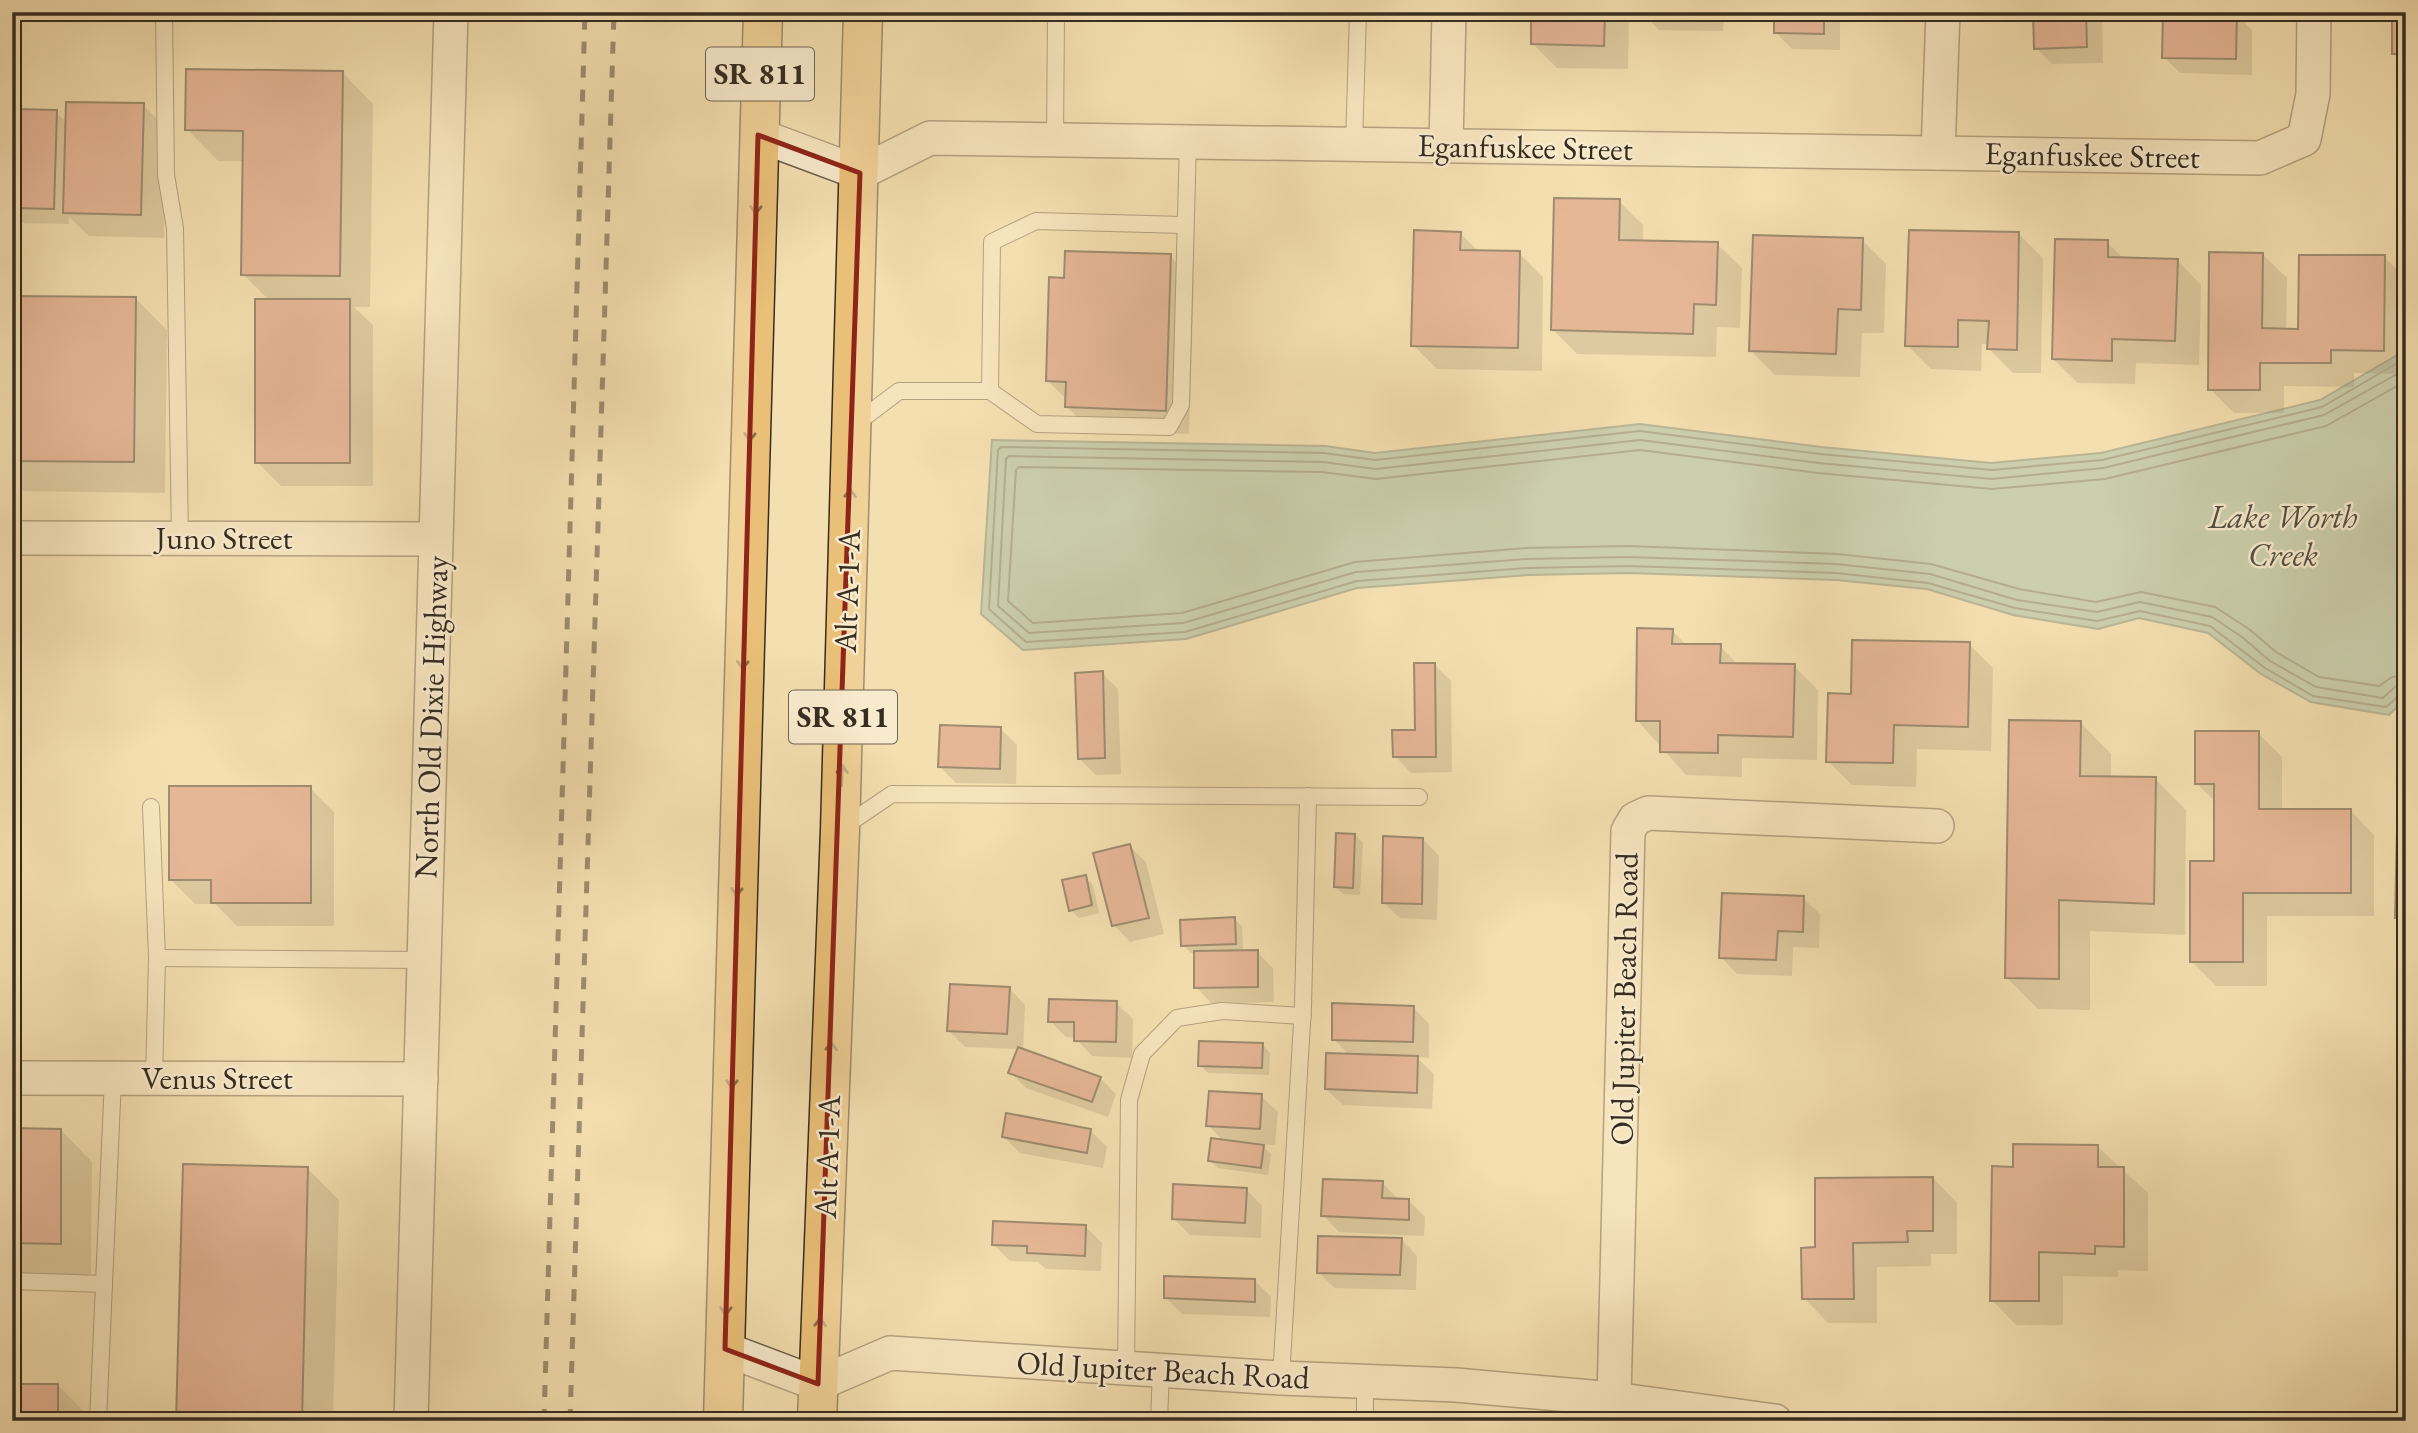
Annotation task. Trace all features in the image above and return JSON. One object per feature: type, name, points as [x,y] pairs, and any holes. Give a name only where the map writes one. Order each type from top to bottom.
[{"type":"main road","name":"SR 811","points":[[723,1421],[763,12]]},
{"type":"main road","name":"Alt A-1-A","points":[[817,1403],[840,830],[863,12]]},
{"type":"street","name":"North Old Dixie Highway","points":[[411,1421],[451,12]]},
{"type":"street","points":[[1446,146],[1449,12]]},
{"type":"street","points":[[1938,153],[1943,12]]},
{"type":"street","name":"Eganfuskee Street","points":[[860,173],[930,138],[2260,158],[2304,139],[2313,94],[2314,12]]},
{"type":"street","points":[[758,135],[860,173]]},
{"type":"street","name":"Juno Street","points":[[12,538],[436,539]]},
{"type":"street","name":"Old Jupiter Beach Road","points":[[1614,1399],[1628,831],[1635,819],[1648,813],[1937,826]]},
{"type":"street","name":"Venus Street","points":[[12,1077],[421,1079]]},
{"type":"street","points":[[725,1349],[817,1403]]},
{"type":"street","name":"Old Jupiter Beach Road","points":[[817,1403],[890,1353],[1281,1378],[1455,1385],[1614,1399],[1775,1421]]},
{"type":"lane","points":[[164,12],[166,175],[175,228],[180,538]]},
{"type":"lane","points":[[1055,139],[1056,12]]},
{"type":"lane","points":[[1354,144],[1358,12]]},
{"type":"lane","points":[[852,426],[899,391],[990,391],[1037,424],[1169,427],[1181,405],[1188,141]]},
{"type":"lane","points":[[990,391],[992,242],[1036,221],[1185,225]]},
{"type":"lane","points":[[840,830],[892,794],[1419,797]]},
{"type":"lane","points":[[1281,1378],[1303,1016],[1308,796]]},
{"type":"lane","points":[[151,807],[157,957],[154,1078]]},
{"type":"lane","points":[[157,957],[425,960]]},
{"type":"lane","points":[[1126,1368],[1129,1100],[1142,1054],[1177,1018],[1222,1011],[1303,1016]]},
{"type":"lane","points":[[98,1421],[113,1078]]},
{"type":"lane","points":[[12,1281],[104,1284]]},
{"type":"lane","points":[[1159,1421],[1161,1370]]},
{"type":"lane","points":[[1365,1381],[1365,1421]]},
{"type":"highlighted area","points":[[758,135],[860,173],[818,1384],[725,1349]]},
{"type":"water","name":"Lake Worth Creek","points":[[2406,350],[2406,698],[2389,715],[2311,702],[2261,674],[2208,633],[2139,618],[2098,629],[2013,615],[1927,589],[1836,580],[1628,573],[1528,575],[1357,588],[1186,639],[1023,650],[981,614],[992,440],[1325,446],[1375,453],[1640,424],[1821,447],[1991,463],[2101,453],[2320,400]]},
{"type":"building","points":[[1531,12],[1605,12],[1604,46],[1531,44]]},
{"type":"building","points":[[1641,12],[1708,12],[1708,16]]},
{"type":"building","points":[[1774,12],[1824,12],[1824,34],[1774,33]]},
{"type":"building","points":[[2033,12],[2086,12],[2087,47],[2034,49]]},
{"type":"building","points":[[2163,12],[2237,12],[2236,59],[2162,58]]},
{"type":"building","points":[[2392,12],[2406,12],[2406,54],[2392,54]]},
{"type":"building","points":[[186,69],[343,71],[340,276],[241,275],[243,131],[185,130]]},
{"type":"building","points":[[66,102],[144,103],[141,215],[63,213]]},
{"type":"building","points":[[12,109],[57,110],[54,209],[12,208]]},
{"type":"building","points":[[1554,198],[1620,199],[1619,240],[1718,242],[1716,305],[1694,304],[1693,334],[1551,330]]},
{"type":"building","points":[[1414,230],[1461,232],[1460,250],[1520,251],[1518,348],[1411,346]]},
{"type":"building","points":[[1909,230],[2019,232],[2017,350],[1987,349],[1989,321],[1958,320],[1958,347],[1905,346]]},
{"type":"building","points":[[1753,235],[1863,238],[1861,310],[1838,309],[1836,354],[1749,351]]},
{"type":"building","points":[[2055,239],[2108,240],[2108,257],[2178,259],[2175,341],[2112,339],[2112,361],[2052,359]]},
{"type":"building","points":[[1065,251],[1171,254],[1166,411],[1065,407],[1066,382],[1046,381],[1049,277],[1064,278]]},
{"type":"building","points":[[2209,252],[2263,253],[2262,328],[2298,329],[2299,255],[2385,255],[2384,351],[2331,350],[2331,363],[2260,363],[2260,390],[2208,390]]},
{"type":"building","points":[[12,296],[136,297],[134,462],[12,461]]},
{"type":"building","points":[[255,299],[350,299],[350,463],[255,463]]},
{"type":"building","points":[[1637,628],[1673,629],[1672,644],[1721,644],[1720,663],[1795,664],[1793,737],[1718,735],[1718,753],[1660,752],[1660,721],[1636,721]]},
{"type":"building","points":[[1852,640],[1970,642],[1968,727],[1894,725],[1893,763],[1826,762],[1828,693],[1851,694]]},
{"type":"building","points":[[1414,663],[1435,663],[1436,757],[1393,757],[1392,730],[1415,730]]},
{"type":"building","points":[[1103,671],[1105,758],[1078,759],[1075,673]]},
{"type":"building","points":[[2009,720],[2081,721],[2080,776],[2156,777],[2154,904],[2059,900],[2059,979],[2005,978]]},
{"type":"building","points":[[940,725],[1001,727],[1000,769],[938,767]]},
{"type":"building","points":[[2195,731],[2259,731],[2259,809],[2351,809],[2351,893],[2243,893],[2243,962],[2190,962],[2190,861],[2214,861],[2214,784],[2195,784]]},
{"type":"building","points":[[169,786],[311,786],[311,903],[211,903],[211,880],[169,880]]},
{"type":"building","points":[[2398,786],[2406,786],[2406,918],[2395,918]]},
{"type":"building","points":[[1336,833],[1355,834],[1353,888],[1334,887]]},
{"type":"building","points":[[1383,836],[1423,838],[1422,904],[1382,903]]},
{"type":"building","points":[[1130,844],[1149,918],[1112,926],[1093,853]]},
{"type":"building","points":[[1086,875],[1092,905],[1069,911],[1062,880]]},
{"type":"building","points":[[1722,893],[1804,896],[1803,932],[1778,931],[1776,960],[1719,958]]},
{"type":"building","points":[[1235,917],[1236,944],[1181,946],[1180,920]]},
{"type":"building","points":[[1258,950],[1258,987],[1194,988],[1194,951]]},
{"type":"building","points":[[950,984],[1010,987],[1007,1034],[947,1031]]},
{"type":"building","points":[[1049,999],[1117,1001],[1116,1042],[1074,1041],[1074,1022],[1048,1022]]},
{"type":"building","points":[[1332,1003],[1414,1006],[1413,1042],[1332,1040]]},
{"type":"building","points":[[1199,1041],[1263,1043],[1262,1068],[1198,1066]]},
{"type":"building","points":[[1018,1047],[1101,1077],[1092,1102],[1008,1073]]},
{"type":"building","points":[[1326,1053],[1418,1056],[1417,1093],[1325,1089]]},
{"type":"building","points":[[1209,1091],[1262,1094],[1260,1129],[1206,1126]]},
{"type":"building","points":[[1006,1113],[1091,1129],[1087,1153],[1002,1137]]},
{"type":"building","points":[[12,1128],[61,1129],[61,1244],[12,1243]]},
{"type":"building","points":[[1211,1138],[1264,1145],[1261,1168],[1208,1161]]},
{"type":"building","points":[[2013,1144],[2098,1145],[2098,1167],[2124,1167],[2124,1247],[2095,1246],[2095,1254],[2039,1252],[2039,1301],[1990,1301],[1992,1166],[2013,1167]]},
{"type":"building","points":[[183,1164],[308,1167],[302,1421],[176,1421]]},
{"type":"building","points":[[1933,1177],[1933,1231],[1907,1231],[1908,1242],[1853,1243],[1854,1299],[1802,1299],[1801,1248],[1815,1247],[1815,1178]]},
{"type":"building","points":[[1323,1179],[1383,1181],[1382,1198],[1409,1199],[1409,1220],[1321,1216]]},
{"type":"building","points":[[1173,1184],[1247,1188],[1245,1223],[1172,1219]]},
{"type":"building","points":[[993,1221],[1086,1225],[1085,1256],[1027,1253],[1027,1246],[992,1245]]},
{"type":"building","points":[[1318,1236],[1402,1238],[1400,1275],[1317,1273]]},
{"type":"building","points":[[1164,1276],[1255,1279],[1255,1302],[1164,1298]]},
{"type":"building","points":[[12,1384],[58,1384],[58,1421],[12,1421]]},
{"type":"railway","points":[[544,1421],[585,12]]},
{"type":"railway","points":[[570,1421],[614,12]]}]
